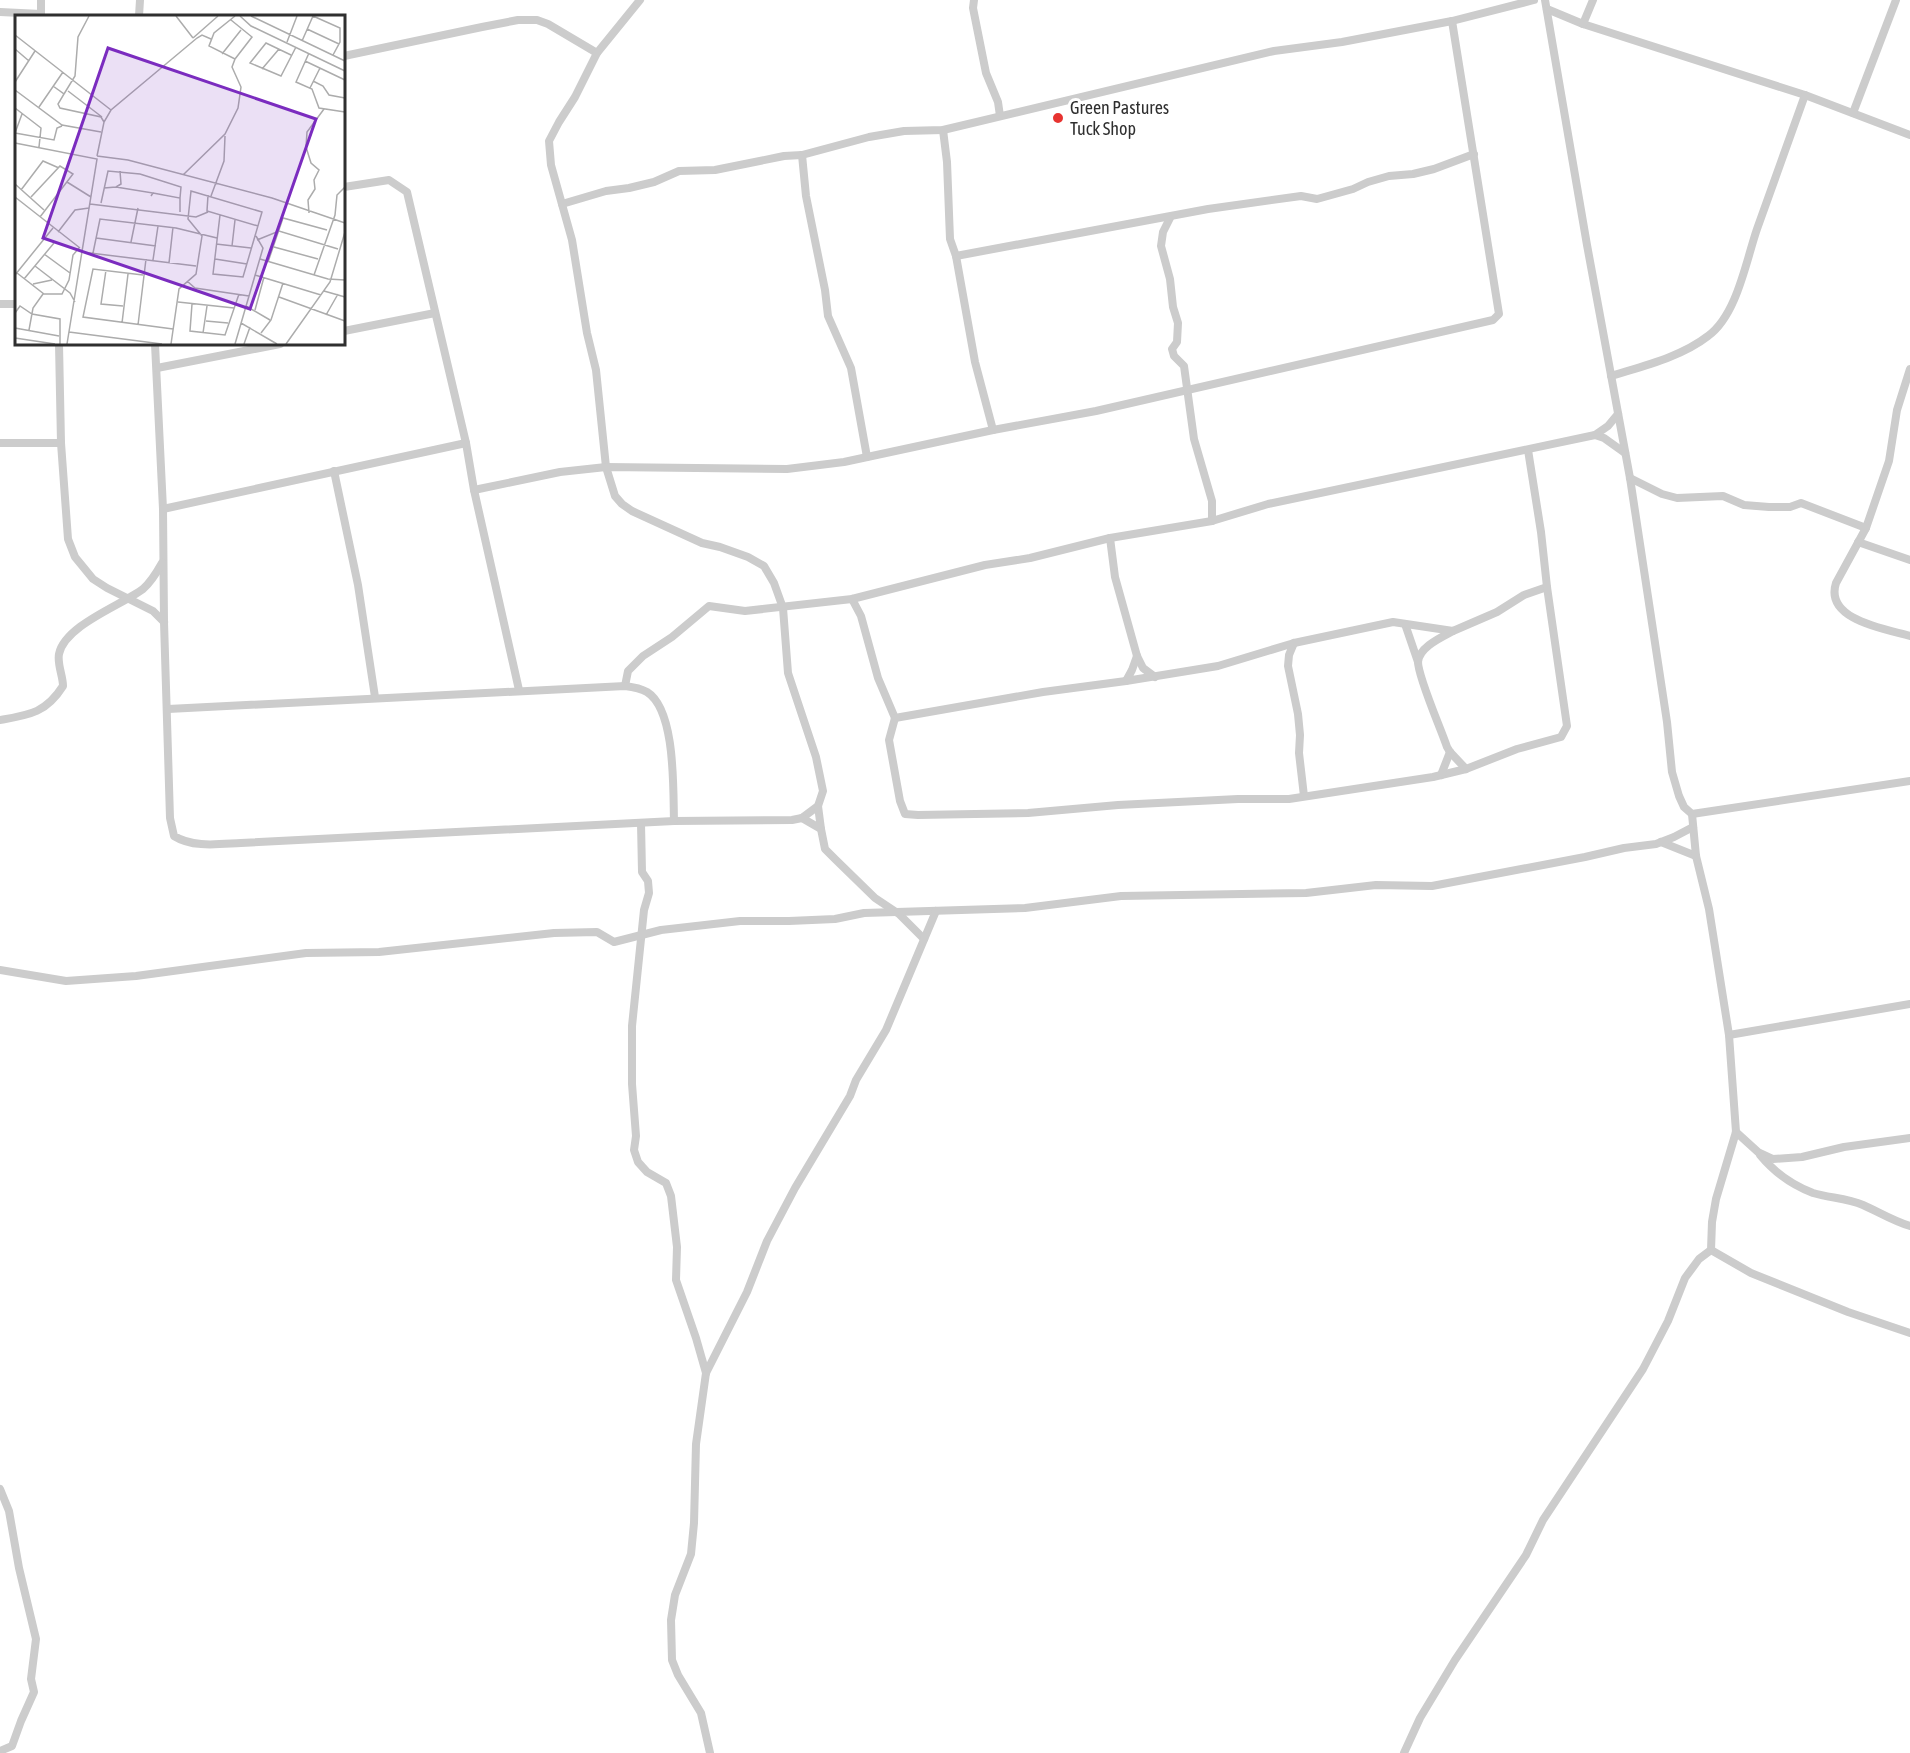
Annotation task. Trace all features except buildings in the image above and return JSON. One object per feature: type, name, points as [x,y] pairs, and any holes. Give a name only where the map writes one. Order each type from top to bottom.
[{"type":"street","points":[[640,0],[597,54],[549,141],[551,165],[572,240],[587,333],[596,370],[606,467],[615,495],[621,504],[632,511],[702,543],[748,557],[764,566],[774,583],[783,608],[788,673],[816,757],[823,790],[818,806],[825,849],[875,898],[899,914],[924,939]]},
{"type":"street","points":[[974,0],[973,8],[986,73],[998,102],[1000,116]]},
{"type":"street","points":[[562,204],[606,191],[654,182],[679,171],[715,170],[784,156],[802,155],[869,137],[904,131],[943,130],[1274,51],[1342,42],[1452,21],[1534,0]]},
{"type":"street","points":[[1545,0],[1626,453],[1667,722],[1672,772],[1684,807],[1692,814],[1696,856],[1709,909],[1729,1035],[1736,1132],[1716,1199],[1711,1250]]},
{"type":"street","points":[[1583,24],[1593,0]]},
{"type":"street","points":[[1853,113],[1896,0]]},
{"type":"street","points":[[1547,9],[1583,24],[1805,95],[1910,135]]},
{"type":"street","points":[[0,12],[31,15]]},
{"type":"street","points":[[345,56],[518,20],[537,20],[548,24],[597,54]]},
{"type":"street","points":[[474,490],[560,472],[606,467],[787,469],[867,457],[1096,411],[1493,320],[1499,314],[1452,21]]},
{"type":"street","points":[[1611,376],[1694,346],[1710,335],[1724,318],[1741,282],[1751,246],[1805,95]]},
{"type":"street","points":[[943,130],[947,162],[950,239],[956,256],[975,362],[993,430]]},
{"type":"street","points":[[956,256],[1170,218],[1208,209],[1301,196],[1324,198],[1389,176],[1413,174],[1442,167],[1474,154]]},
{"type":"street","points":[[802,155],[828,315],[851,368],[867,457]]},
{"type":"street","points":[[345,187],[389,180],[408,192],[466,442],[474,490],[519,690]]},
{"type":"street","points":[[1170,218],[1163,232],[1161,246],[1178,323],[1177,342],[1172,349],[1174,356],[1184,366],[1189,388],[1194,439],[1208,480],[1212,501],[1212,521]]},
{"type":"street","points":[[345,331],[435,313]]},
{"type":"street","points":[[59,345],[61,443],[68,539],[75,557],[93,579],[153,611],[164,622]]},
{"type":"street","points":[[155,345],[163,509],[170,818],[174,836],[184,842],[241,843],[674,821],[792,820],[802,818],[818,806]]},
{"type":"street","points":[[157,368],[275,345]]},
{"type":"street","points":[[1910,369],[1897,410],[1889,461],[1866,528],[1833,593],[1842,611],[1880,629],[1910,636]]},
{"type":"street","points":[[625,686],[628,671],[643,656],[672,638],[709,606],[746,611],[852,599],[985,565],[1030,558],[1110,538],[1212,521],[1268,504],[1595,435],[1608,426],[1618,414]]},
{"type":"street","points":[[1595,435],[1604,438],[1626,453]]},
{"type":"street","points":[[163,509],[466,442]]},
{"type":"street","points":[[0,443],[61,443]]},
{"type":"street","points":[[852,599],[861,616],[878,678],[895,718],[889,740],[900,801],[905,814],[1028,813],[1118,805],[1289,799],[1440,775],[1466,769],[1517,749],[1561,737],[1568,726],[1547,586],[1542,532],[1528,450]]},
{"type":"street","points":[[334,471],[358,585],[375,697]]},
{"type":"street","points":[[1630,478],[1662,494],[1677,498],[1724,496],[1744,505],[1769,507],[1790,507],[1801,503],[1866,528]]},
{"type":"street","points":[[1110,538],[1115,577],[1137,656],[1143,668],[1155,677]]},
{"type":"street","points":[[1858,542],[1910,560]]},
{"type":"street","points":[[0,720],[31,715],[48,705],[63,686],[59,654],[64,643],[96,615],[145,587],[163,561]]},
{"type":"street","points":[[1418,662],[1421,654],[1427,648],[1453,631],[1497,612],[1524,595],[1547,586]]},
{"type":"street","points":[[895,718],[1043,692],[1218,666],[1294,644],[1393,622],[1453,631]]},
{"type":"street","points":[[1405,624],[1425,689],[1450,752],[1466,769]]},
{"type":"street","points":[[1294,644],[1288,666],[1298,714],[1304,796]]},
{"type":"street","points":[[1126,681],[1137,656]]},
{"type":"street","points":[[168,709],[519,690],[625,686],[638,688],[649,693],[659,704],[668,730],[673,776],[674,821]]},
{"type":"street","points":[[1440,775],[1450,752]]},
{"type":"street","points":[[1692,814],[1910,781]]},
{"type":"street","points":[[802,818],[821,829]]},
{"type":"street","points":[[641,823],[642,872],[648,882],[649,893],[644,910],[632,1026],[632,1084],[636,1136],[634,1150],[638,1162],[647,1172],[666,1183],[671,1196],[677,1247],[676,1280],[706,1372]]},
{"type":"street","points":[[0,970],[66,981],[136,976],[306,953],[379,952],[554,933],[597,932],[614,942],[661,930],[740,921],[835,919],[864,913],[899,914],[1024,908],[1121,896],[1306,893],[1376,885],[1431,886],[1661,842],[1693,827]]},
{"type":"street","points":[[1661,842],[1696,856]]},
{"type":"street","points":[[710,1753],[701,1713],[678,1675],[672,1660],[671,1620],[675,1595],[691,1554],[696,1444],[706,1372],[747,1292],[767,1241],[886,1030],[936,911]]},
{"type":"street","points":[[1729,1035],[1910,1004]]},
{"type":"street","points":[[1736,1132],[1758,1152],[1772,1170],[1814,1193],[1836,1196],[1862,1204],[1891,1220],[1910,1226]]},
{"type":"street","points":[[1758,1152],[1773,1159],[1802,1157],[1844,1147],[1910,1138]]},
{"type":"street","points":[[1711,1250],[1751,1273],[1848,1312],[1910,1333]]},
{"type":"street","points":[[1404,1753],[1420,1718],[1455,1660],[1526,1555],[1543,1520],[1643,1369],[1668,1321],[1685,1278],[1699,1259],[1711,1250]]},
{"type":"street","points":[[0,1489],[9,1511],[19,1568],[36,1639],[31,1679],[34,1692],[12,1746],[0,1751]]},
{"type":"place","name":"Green Pastures Tuck Shop","points":[[1058,118]]}]
